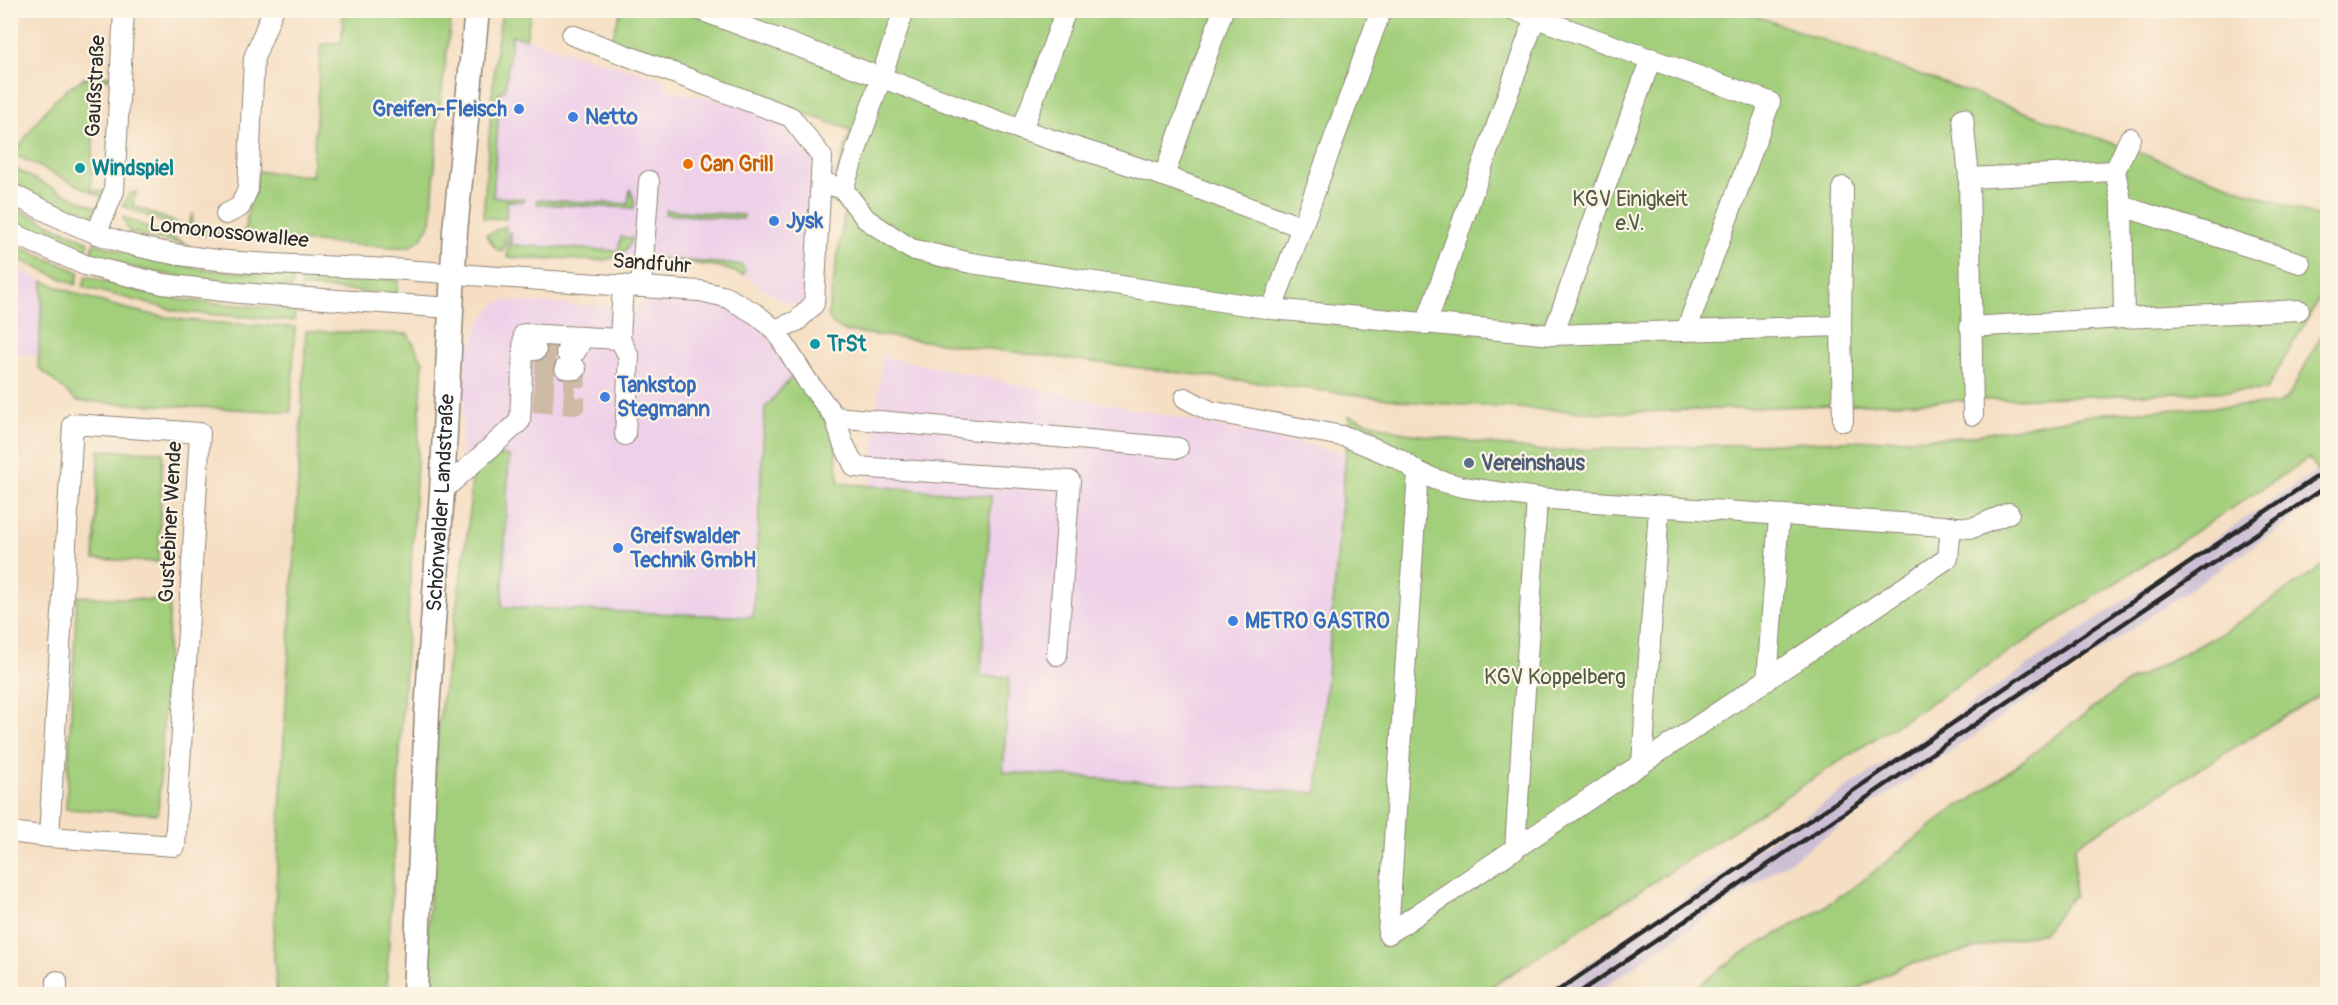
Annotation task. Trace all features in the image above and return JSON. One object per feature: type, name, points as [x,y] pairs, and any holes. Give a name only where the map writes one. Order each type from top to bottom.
[{"type":"main road","name":"Schönwalder Landstraße","points":[[415,994],[426,723],[442,491],[452,275],[477,10]]},
{"type":"street","name":"Gaußstraße","points":[[96,234],[114,191],[124,10]]},
{"type":"street","points":[[226,214],[240,207],[248,189],[254,58],[273,10]]},
{"type":"street","points":[[700,10],[727,15],[1022,130],[1164,176],[1301,226]]},
{"type":"street","points":[[843,189],[904,10]]},
{"type":"street","points":[[1022,130],[1066,10]]},
{"type":"street","points":[[1164,176],[1223,10]]},
{"type":"street","points":[[1272,309],[1381,10]]},
{"type":"street","points":[[1514,10],[1770,102],[1686,331]]},
{"type":"street","points":[[1426,324],[1535,18]]},
{"type":"street","points":[[572,35],[791,117],[822,158],[814,304],[797,321],[775,330]]},
{"type":"street","points":[[1553,335],[1651,58]]},
{"type":"street","points":[[1963,118],[1969,178],[1972,415]]},
{"type":"street","points":[[2124,318],[2122,206],[2115,171],[2130,138]]},
{"type":"street","points":[[1969,178],[2115,171]]},
{"type":"street","points":[[625,435],[629,357],[620,339],[632,286],[649,181]]},
{"type":"street","points":[[822,182],[843,189],[866,219],[911,249],[970,263],[1272,309],[1553,335],[1841,326]]},
{"type":"street","points":[[1843,187],[1841,326],[1844,421]]},
{"type":"street","name":"Lomonossowallee","points":[[10,193],[96,234],[136,246],[213,259],[452,275]]},
{"type":"street","points":[[2122,206],[2300,263]]},
{"type":"street","points":[[10,232],[85,265],[163,284],[240,293],[451,308]]},
{"type":"street","name":"Sandfuhr","points":[[452,275],[700,291],[726,297],[756,314],[775,330],[808,382],[835,417],[843,443],[855,467],[1070,481],[1057,656]]},
{"type":"street","points":[[1970,327],[2299,310]]},
{"type":"street","points":[[442,491],[527,381],[524,334],[574,358],[620,339]]},
{"type":"street","points":[[1185,398],[1210,411],[1347,437],[1399,459],[1418,472],[1437,480],[1462,487],[1537,498],[1972,528],[2009,513]]},
{"type":"street","points":[[835,417],[1178,448]]},
{"type":"street","name":"Gustebiner Wende","points":[[10,832],[49,837],[175,846],[200,433],[73,424],[49,837]]},
{"type":"street","points":[[1418,472],[1388,934],[1948,558],[1951,526]]},
{"type":"street","points":[[1515,850],[1537,498]]},
{"type":"street","points":[[1642,764],[1659,507]]},
{"type":"street","points":[[1767,681],[1779,516]]},
{"type":"shaded area","points":[[512,35],[666,80],[665,89],[735,104],[772,116],[813,161],[807,302],[798,305],[784,302],[743,275],[721,267],[620,255],[612,260],[554,258],[553,260],[529,260],[507,257],[508,246],[505,245],[507,199],[493,198],[500,90],[505,90]]},
{"type":"shaded area","points":[[11,266],[43,281],[39,356],[11,354]]},
{"type":"shaded area","points":[[657,300],[718,304],[749,318],[772,341],[793,375],[765,408],[754,617],[502,607],[509,456],[472,476],[461,460],[466,343],[474,343],[479,324],[497,303],[504,301],[636,308],[646,302]]},
{"type":"shaded area","points":[[882,356],[1345,453],[1317,793],[1003,772],[1009,677],[981,676],[991,496],[870,486]]},
{"type":"shaded area","points":[[2327,463],[2327,496],[1593,994],[1543,994]]},
{"type":"green space","name":"KGV Einigkeit e.V.","points":[[621,10],[1742,11],[2327,220],[2327,290],[2323,292],[2266,390],[1605,413],[1413,402],[845,331],[833,325],[828,315],[845,210],[829,200],[851,130],[610,44]]},
{"type":"green space","points":[[343,11],[452,11],[438,122],[431,223],[422,238],[409,247],[390,247],[191,234],[123,206],[130,194],[137,192],[132,205],[187,227],[193,213],[191,228],[245,232],[254,171],[312,176],[321,45],[342,42]]},
{"type":"green space","points":[[502,11],[531,11],[526,39],[512,35],[505,90],[500,91],[493,197],[524,199],[524,202],[507,201],[506,219],[483,218],[495,59]]},
{"type":"green space","points":[[96,75],[110,76],[110,79],[96,79],[91,190],[104,191],[104,198],[15,155],[29,132],[60,95],[84,79]]},
{"type":"green space","points":[[14,168],[100,209],[86,216],[64,210],[11,182],[11,172]]},
{"type":"green space","points":[[630,189],[634,208],[537,204],[537,200],[628,204]]},
{"type":"green space","points":[[11,206],[89,242],[85,254],[39,234],[11,218]]},
{"type":"green space","points":[[666,210],[744,215],[743,219],[665,214]]},
{"type":"green space","points":[[123,217],[191,246],[129,232]]},
{"type":"green space","points":[[506,226],[505,245],[502,251],[496,249],[486,235]]},
{"type":"green space","points":[[509,232],[511,232],[511,245],[618,251],[621,237],[632,238],[620,255],[610,259],[588,261],[554,258],[553,260],[507,257]]},
{"type":"green space","points":[[10,243],[79,272],[76,285],[11,256]]},
{"type":"green space","points":[[94,243],[156,261],[201,269],[294,276],[292,288],[216,281],[140,269],[90,255]]},
{"type":"green space","points":[[653,258],[742,265],[745,271],[743,275],[721,267]]},
{"type":"green space","points":[[303,275],[398,280],[397,294],[301,287]]},
{"type":"green space","points":[[86,276],[149,294],[183,300],[295,310],[294,321],[181,312],[83,287]]},
{"type":"green space","points":[[43,281],[106,303],[171,318],[295,327],[291,412],[77,401],[38,367]]},
{"type":"green space","name":"KGV Koppelberg","points":[[2327,325],[2327,463],[2317,471],[2309,458],[1480,994],[425,994],[437,733],[468,529],[472,476],[500,455],[509,456],[502,607],[753,617],[765,408],[793,375],[834,434],[839,483],[991,496],[981,676],[1009,677],[1003,772],[1317,793],[1349,416],[1405,433],[1544,451],[1964,437],[2105,413],[2277,404],[2288,397]]},
{"type":"green space","points":[[306,331],[408,334],[423,362],[387,974],[388,994],[277,994],[273,943]]},
{"type":"green space","points":[[99,450],[163,452],[158,562],[94,559]]},
{"type":"green space","points":[[2327,563],[2327,690],[2075,846],[2074,895],[2044,932],[1903,966],[1847,994],[1687,994],[1738,956],[1813,914],[1857,885],[1954,808],[1969,801],[2128,682],[2219,635]]},
{"type":"green space","points":[[77,596],[170,601],[158,814],[66,809]]},
{"type":"tunnel","points":[[536,350],[566,352]]},
{"type":"tunnel","points":[[535,367],[565,368]]},
{"type":"tunnel","points":[[533,402],[575,405],[576,371]]},
{"type":"tunnel","points":[[534,385],[575,387]]},
{"type":"railway","points":[[1553,994],[2328,469]]},
{"type":"railway","points":[[1577,994],[2328,485]]},
{"type":"place","name":"Greifen-Fleisch","points":[[519,109]]},
{"type":"place","name":"Netto","points":[[573,117]]},
{"type":"place","name":"Can Grill","points":[[688,164]]},
{"type":"place","name":"Windspiel","points":[[80,168]]},
{"type":"place","name":"Jysk","points":[[774,221]]},
{"type":"place","name":"TrSt","points":[[815,344]]},
{"type":"place","name":"Tankstop Stegmann","points":[[605,397]]},
{"type":"place","name":"Vereinshaus","points":[[1469,463]]},
{"type":"place","name":"Greifswalder Technik GmbH","points":[[618,548]]},
{"type":"place","name":"METRO GASTRO","points":[[1233,621]]}]
